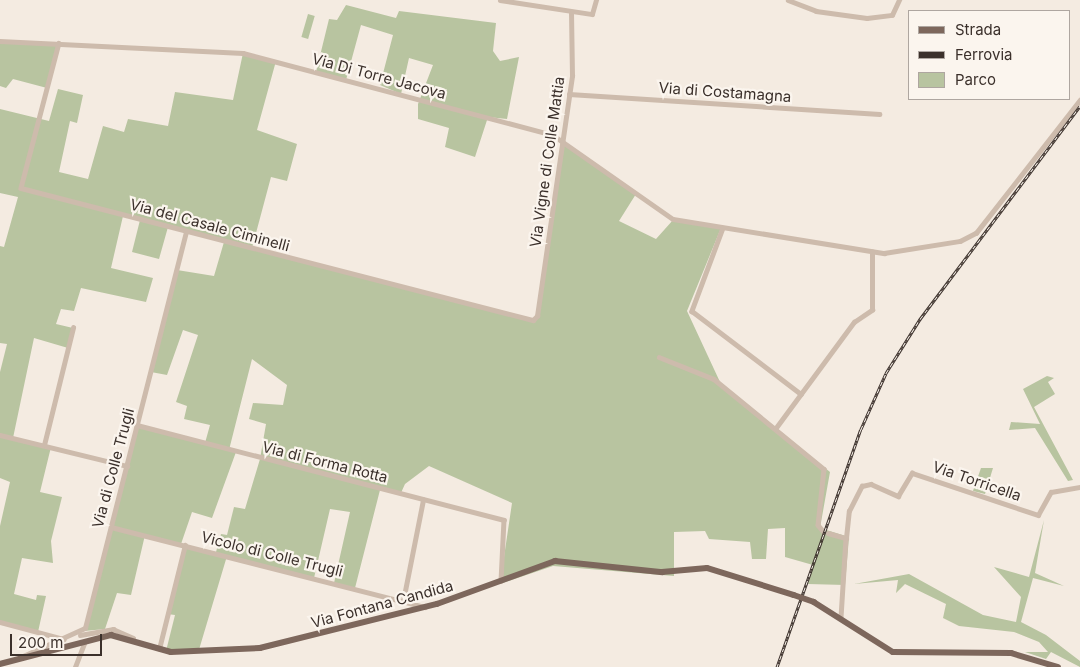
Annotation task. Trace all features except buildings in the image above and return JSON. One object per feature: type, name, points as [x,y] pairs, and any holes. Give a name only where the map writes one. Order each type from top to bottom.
[{"type":"main road","name":"Via Fontana Candida","points":[[0,664],[108,636],[133,638],[158,648],[192,653],[260,648],[426,607],[560,561],[662,572],[707,568],[794,597],[829,611],[893,652],[1004,652],[1058,667]]},
{"type":"street","points":[[500,0],[594,14],[596,0]]},
{"type":"street","points":[[788,0],[842,16],[892,14],[899,0]]},
{"type":"street","name":"Via Vigne di Colle Mattia","points":[[538,316],[569,94],[571,12]]},
{"type":"street","name":"Via Di Torre Jacova","points":[[0,41],[243,52],[562,140],[670,217],[723,228],[872,252],[960,241],[974,234],[1080,100]]},
{"type":"street","name":"Via del Casale Ciminelli","points":[[59,43],[21,188],[530,320],[538,316]]},
{"type":"street","name":"Via di Costamagna","points":[[569,94],[879,114]]},
{"type":"street","points":[[723,228],[692,312],[801,394]]},
{"type":"street","name":"Via di Colle Trugli","points":[[74,636],[86,628],[186,232]]},
{"type":"street","points":[[775,429],[862,317],[873,307],[872,252]]},
{"type":"street","points":[[44,445],[73,328]]},
{"type":"street","points":[[659,357],[711,377],[827,472],[818,525],[826,532],[846,538],[841,618]]},
{"type":"street","name":"Via di Forma Rotta","points":[[137,425],[507,521],[501,581]]},
{"type":"street","points":[[0,435],[126,466]]},
{"type":"street","name":"Via Torricella","points":[[846,538],[848,512],[863,485],[871,484],[898,496],[912,473],[1038,515],[1051,492],[1080,487]]},
{"type":"street","points":[[403,601],[423,500]]},
{"type":"street","name":"Vicolo di Colle Trugli","points":[[111,527],[426,607]]},
{"type":"street","points":[[158,648],[185,545]]},
{"type":"street","points":[[0,622],[66,639]]},
{"type":"street","points":[[8,663],[74,636],[113,629],[133,638]]},
{"type":"street","points":[[75,667],[81,645],[108,636]]},
{"type":"green space","points":[[346,5],[396,18],[399,11],[496,23],[493,51],[500,61],[519,57],[507,119],[488,117],[475,157],[445,147],[449,128],[418,119],[418,104],[433,65],[409,58],[401,94],[380,85],[393,35],[361,25],[346,80],[316,72],[329,19],[337,20]]},
{"type":"green space","points":[[308,14],[315,16],[308,39],[301,37]]},
{"type":"green space","points":[[0,41],[59,43],[47,88],[13,79],[6,88],[0,86]]},
{"type":"green space","points":[[243,53],[276,61],[257,130],[297,144],[287,181],[271,177],[252,248],[530,320],[537,316],[562,140],[636,194],[619,221],[656,239],[673,220],[721,228],[687,311],[720,382],[830,472],[820,528],[849,537],[845,585],[808,584],[813,565],[785,557],[785,528],[768,529],[766,559],[752,559],[750,542],[709,539],[705,531],[674,532],[674,576],[553,566],[500,584],[512,503],[429,466],[405,484],[400,495],[380,490],[355,588],[334,583],[350,512],[330,509],[314,578],[227,556],[198,653],[166,651],[175,615],[167,614],[185,545],[216,552],[221,534],[227,535],[234,507],[245,509],[260,459],[266,424],[249,419],[253,403],[283,405],[287,385],[252,359],[229,450],[236,452],[212,518],[192,512],[181,544],[145,535],[131,595],[117,593],[105,629],[84,631],[137,425],[205,443],[210,425],[184,419],[187,406],[176,402],[198,335],[183,330],[167,375],[151,372],[177,270],[214,276],[224,242],[168,227],[159,259],[132,252],[140,220],[123,216],[111,268],[153,278],[146,302],[81,288],[74,311],[61,309],[56,324],[73,328],[68,348],[34,338],[13,438],[51,447],[40,492],[62,497],[51,541],[53,563],[22,558],[14,594],[36,600],[37,595],[46,596],[38,632],[0,622],[0,526],[10,482],[0,478],[0,372],[7,344],[0,343],[0,246],[4,247],[18,197],[0,193],[0,109],[49,121],[58,89],[83,95],[77,123],[70,121],[59,172],[88,179],[103,126],[124,132],[128,119],[168,126],[175,92],[233,100]]},
{"type":"green space","points":[[1047,376],[1054,378],[1048,382],[1055,394],[1034,407],[1073,480],[1068,481],[1035,428],[1009,430],[1011,422],[1040,424],[1023,389]]},
{"type":"green space","points":[[981,468],[993,468],[985,494],[973,491]]},
{"type":"green space","points":[[1044,520],[1035,573],[1064,586],[1033,578],[1021,622],[1046,635],[1080,661],[1080,667],[1051,652],[1046,659],[1025,652],[1048,652],[1039,642],[1014,632],[959,626],[943,618],[946,604],[905,584],[896,593],[898,580],[854,584],[909,574],[983,615],[1016,622],[1021,597],[994,567],[1029,577]]},
{"type":"railway","points":[[777,667],[861,429],[886,373],[920,319],[1080,106]]}]
